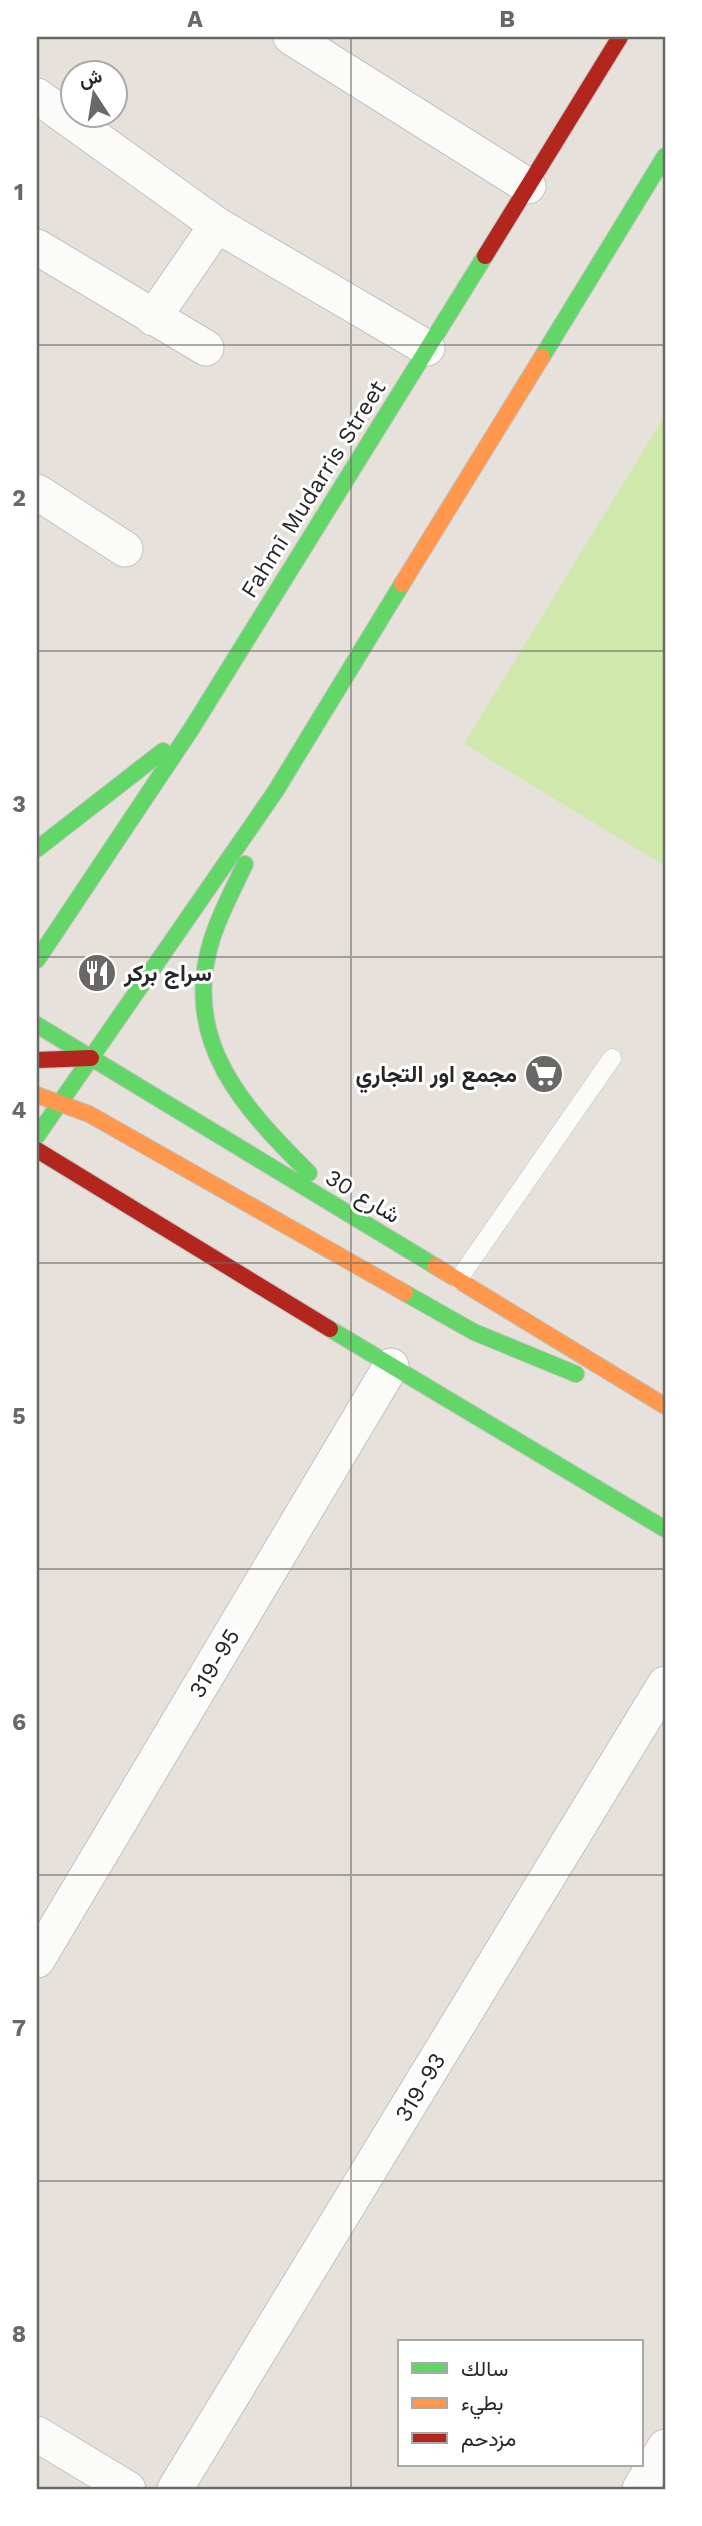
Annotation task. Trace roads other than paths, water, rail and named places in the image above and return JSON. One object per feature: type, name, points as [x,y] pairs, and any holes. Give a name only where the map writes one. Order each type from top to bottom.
[{"type":"main road","name":"Fahmī Mudarris Street","points":[[37,960],[192,728],[620,37]]},
{"type":"main road","points":[[37,1136],[57,1102],[91,1058],[275,792],[665,156]]},
{"type":"main road","points":[[37,849],[192,728]]},
{"type":"main road","points":[[275,792],[208,951],[204,1022],[218,1065],[236,1095],[350,1214]]},
{"type":"main road","name":"شارع 30","points":[[37,1025],[665,1409]]},
{"type":"main road","points":[[37,1060],[91,1058]]},
{"type":"main road","points":[[37,1095],[89,1114],[474,1332],[665,1409]]},
{"type":"main road","points":[[37,1150],[665,1529]]},
{"type":"street","points":[[292,37],[528,186]]},
{"type":"street","points":[[37,96],[216,225],[427,348]]},
{"type":"street","points":[[153,318],[216,225]]},
{"type":"street","points":[[37,247],[206,348]]},
{"type":"street","points":[[37,492],[125,549]]},
{"type":"street","name":"319-95","points":[[37,1960],[391,1366]]},
{"type":"street","name":"319-93","points":[[175,2489],[665,1684]]},
{"type":"street","points":[[37,2434],[128,2489]]},
{"type":"street","points":[[640,2489],[665,2447]]},
{"type":"lane","points":[[458,1280],[612,1058]]},
{"type":"place","name":"سراج بركر","points":[[97,973]]},
{"type":"place","name":"مجمع اور التجاري","points":[[544,1074]]}]
